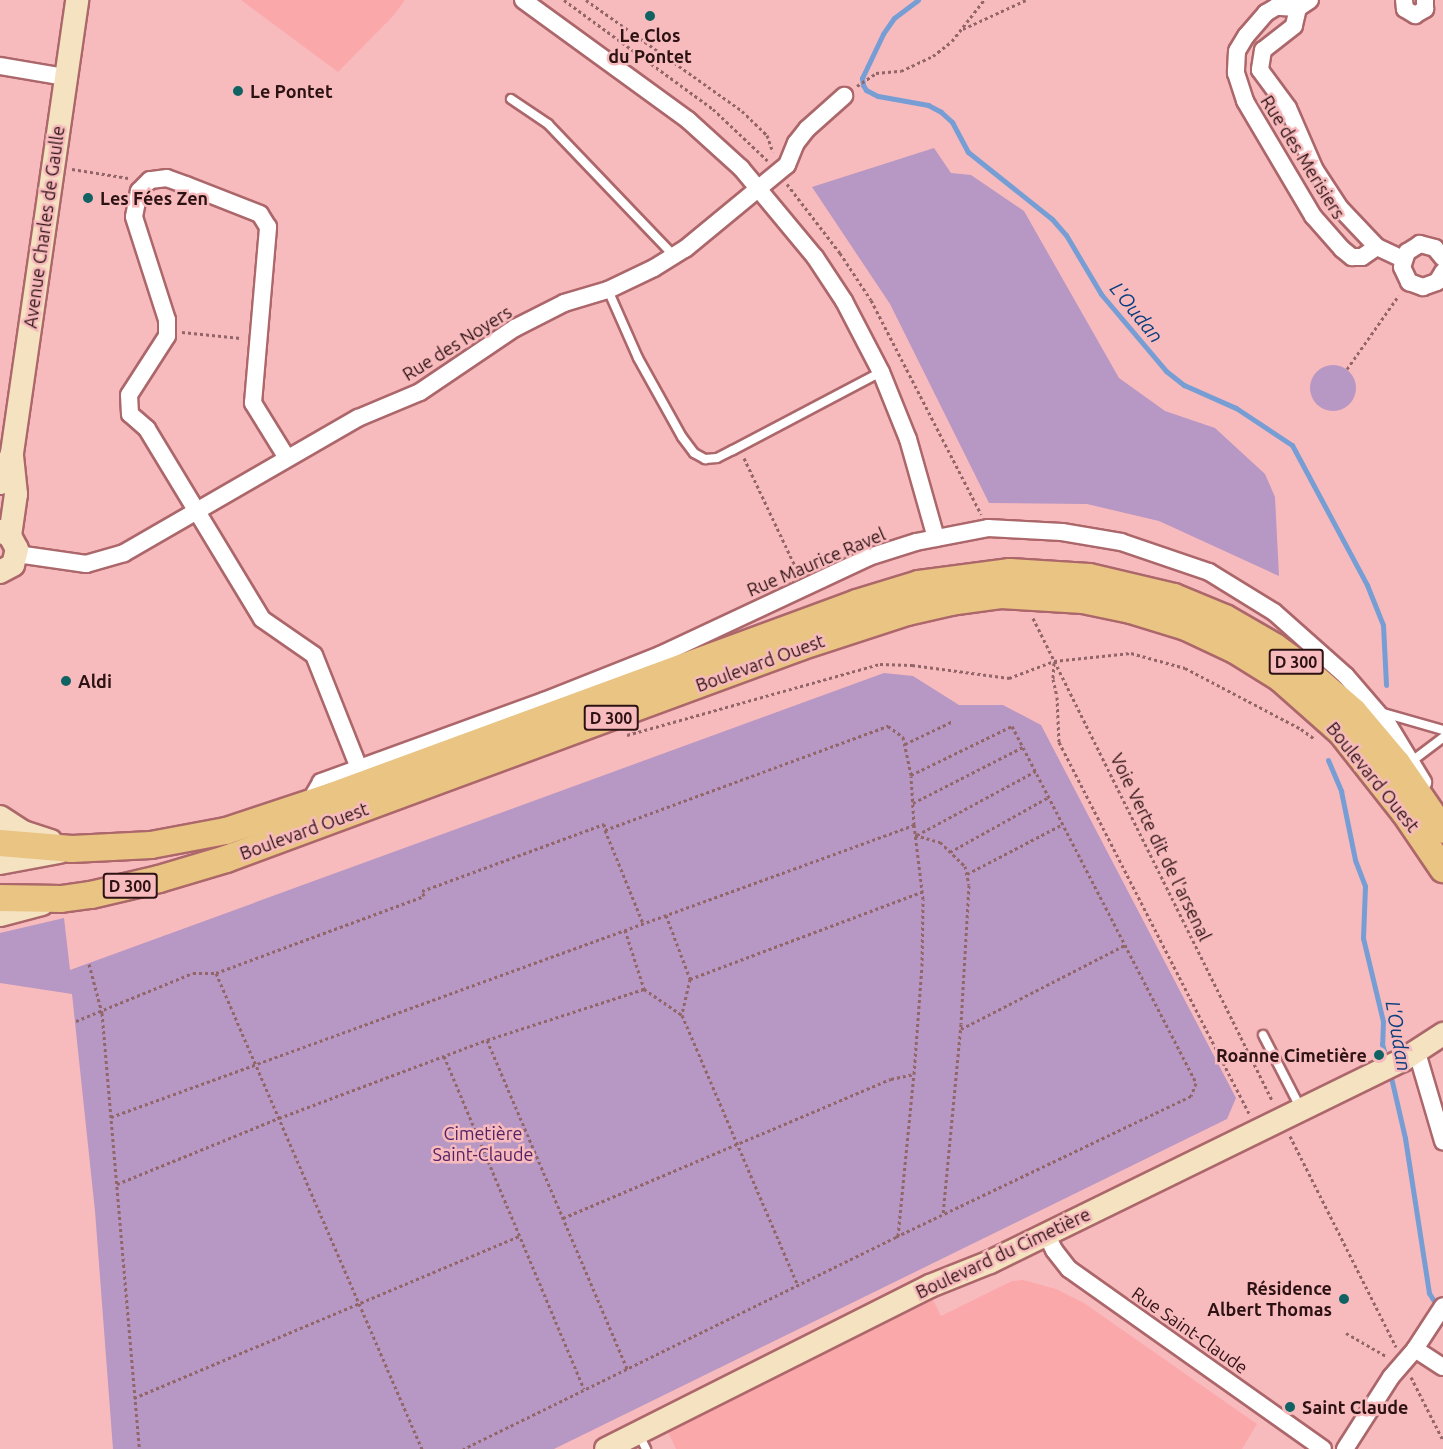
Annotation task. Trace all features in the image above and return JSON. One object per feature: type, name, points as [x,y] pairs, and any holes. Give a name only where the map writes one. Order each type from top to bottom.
[{"type":"main road","name":"Boulevard Ouest","points":[[0,843],[72,849],[151,844],[226,831],[309,803],[857,603],[919,584],[1010,572],[1089,577],[1174,597],[1225,618],[1275,647],[1301,666],[1354,712],[1397,763],[1443,830]]},
{"type":"main road","name":"Boulevard Ouest","points":[[0,898],[61,900],[159,879],[226,859],[800,647],[906,612],[1001,595],[1083,600],[1131,610],[1186,627],[1235,650],[1280,678],[1341,732],[1405,813],[1443,868]]},
{"type":"street","name":"Avenue Charles de Gaulle","points":[[0,483],[12,453],[77,0]]},
{"type":"street","points":[[523,0],[688,120],[758,188],[821,266],[844,301],[881,372],[908,439],[936,538]]},
{"type":"street","points":[[1404,0],[1405,9],[1415,15],[1432,3]]},
{"type":"street","name":"Rue des Merisiers","points":[[1377,248],[1362,257],[1352,257],[1342,249],[1313,216],[1245,101],[1236,73],[1237,51],[1246,36],[1266,13],[1276,6],[1304,4],[1294,26],[1263,50],[1260,70],[1288,108],[1315,170],[1334,198],[1377,248],[1403,259]]},
{"type":"street","points":[[0,66],[65,77]]},
{"type":"street","name":"Rue des Noyers","points":[[5,559],[86,564],[108,560],[124,553],[358,418],[420,392],[515,328],[564,303],[608,290],[674,256],[787,165],[796,143],[807,129],[849,92]]},
{"type":"street","points":[[287,458],[253,403],[268,227],[260,214],[167,178],[150,180],[139,191],[134,217],[167,320],[167,336],[129,395],[130,414],[147,429],[262,619],[314,655],[359,768]]},
{"type":"street","points":[[1440,248],[1428,244],[1412,247],[1403,259],[1404,274],[1409,282],[1415,285],[1430,286],[1443,275]]},
{"type":"street","name":"Avenue Charles de Gaulle","points":[[5,559],[16,494],[12,453]]},
{"type":"street","name":"Rue Maurice Ravel","points":[[309,803],[321,782],[544,701],[660,655],[869,557],[936,538],[988,528],[1062,532],[1121,542],[1209,572],[1274,612],[1340,670],[1378,711],[1412,761],[1443,820]]},
{"type":"street","points":[[0,818],[23,832],[72,849]]},
{"type":"street","points":[[0,863],[72,849]]},
{"type":"street","points":[[0,915],[61,900]]},
{"type":"street","name":"Boulevard du Cimetière","points":[[1410,1058],[1443,1035]]},
{"type":"street","name":"Boulevard du Cimetière","points":[[606,1449],[642,1441],[930,1286],[990,1262],[1380,1071],[1443,1046]]},
{"type":"street","points":[[1410,1058],[1443,1141]]},
{"type":"street","name":"Rue Saint-Claude","points":[[1046,1234],[1054,1250],[1069,1269],[1323,1449]]},
{"type":"street","points":[[1345,1449],[1443,1306]]},
{"type":"street","points":[[1415,1349],[1443,1367]]},
{"type":"lane","points":[[512,99],[548,124],[674,256]]},
{"type":"lane","points":[[608,290],[638,358],[694,453],[705,459],[717,458],[881,372]]},
{"type":"lane","points":[[1378,711],[1443,730]]},
{"type":"lane","points":[[1412,761],[1443,738]]},
{"type":"lane","points":[[1263,1035],[1301,1109]]},
{"type":"path","points":[[586,0],[741,111],[767,135],[778,171]]},
{"type":"path","points":[[849,92],[876,73],[901,71],[933,56],[962,29],[984,0]]},
{"type":"path","points":[[962,29],[1026,0]]},
{"type":"path","points":[[53,167],[130,179],[139,191]]},
{"type":"path","points":[[1347,369],[1409,282]]},
{"type":"path","points":[[167,330],[258,340]]},
{"type":"path","points":[[738,447],[805,587]]},
{"type":"path","name":"Voie Verte dit de l'arsenal","points":[[1031,615],[1272,1100]]},
{"type":"path","points":[[622,737],[880,664],[912,665],[1009,678],[1054,661],[1131,653],[1185,668],[1301,729],[1319,743]]},
{"type":"path","points":[[1054,661],[1053,678],[1057,698],[1059,742],[1257,1130]]},
{"type":"path","points":[[905,744],[953,721]]},
{"type":"path","points":[[605,830],[888,726],[903,737],[911,775],[922,892],[922,966],[898,1236]]},
{"type":"path","points":[[463,1449],[943,1214],[1191,1096],[1196,1083],[1012,726],[911,775]]},
{"type":"path","points":[[913,803],[1023,747]]},
{"type":"path","points":[[915,835],[1036,771]]},
{"type":"path","points":[[950,852],[1049,797]]},
{"type":"path","points":[[76,1022],[102,1013],[134,995],[193,973],[216,973],[424,896],[422,891],[604,824],[643,923]]},
{"type":"path","points":[[967,874],[1063,824]]},
{"type":"path","points":[[111,1117],[255,1062],[914,825]]},
{"type":"path","points":[[915,835],[940,842],[965,867],[969,885],[961,1029],[943,1214]]},
{"type":"path","points":[[690,979],[922,892]]},
{"type":"path","points":[[666,915],[690,979],[682,1015]]},
{"type":"path","points":[[625,930],[644,989],[682,1015],[798,1285]]},
{"type":"path","points":[[961,1029],[1125,945]]},
{"type":"path","points":[[88,964],[102,1013],[139,1449]]},
{"type":"path","points":[[216,973],[422,1449]]},
{"type":"path","points":[[117,1184],[279,1118],[487,1040],[644,989]]},
{"type":"path","points":[[487,1040],[627,1369]]},
{"type":"path","points":[[444,1056],[584,1390]]},
{"type":"path","points":[[563,1218],[737,1143],[891,1080],[914,1074]]},
{"type":"path","points":[[1290,1135],[1402,1363],[1443,1440]]},
{"type":"path","points":[[134,1398],[520,1236]]},
{"type":"path","points":[[1346,1334],[1402,1363]]},
{"type":"shaded area","points":[[241,0],[405,0],[394,15],[338,72]]},
{"type":"shaded area","points":[[1023,1280],[1056,1289],[1084,1303],[1257,1424],[1242,1449],[676,1449],[668,1432],[933,1300],[941,1316],[1012,1281]]},
{"type":"green space","points":[[934,148],[951,173],[971,175],[1024,211],[1119,378],[1165,411],[1215,428],[1265,474],[1275,497],[1279,576],[1159,521],[1087,504],[989,503],[890,304],[812,187]]},
{"type":"green space","points":[[1333,365],[1349,372],[1356,388],[1349,404],[1333,411],[1317,404],[1310,388],[1317,372]]},
{"type":"green space","name":"Cimetière Saint-Claude","points":[[884,673],[913,676],[959,705],[1003,705],[1041,725],[1236,1098],[1227,1119],[554,1449],[113,1449],[95,1211],[72,994],[0,983],[0,933],[64,918],[70,970]]},
{"type":"waterway","name":"L'Oudan","points":[[918,0],[894,18],[883,34],[862,78],[866,90],[878,96],[928,105],[941,112],[952,122],[968,152],[1052,219],[1066,235],[1101,294],[1166,371],[1184,385],[1236,408],[1292,445],[1367,585],[1383,625],[1386,685]]},
{"type":"waterway","name":"L'Oudan","points":[[1328,760],[1341,791],[1355,860],[1365,886],[1363,938],[1383,1021],[1382,1044],[1387,1061]]},
{"type":"waterway","name":"L'Oudan","points":[[1390,1073],[1405,1138],[1429,1293],[1439,1309]]},
{"type":"place","name":"Le Clos du Pontet","points":[[650,16]]},
{"type":"place","name":"Le Pontet","points":[[238,91]]},
{"type":"place","name":"Les Fées Zen","points":[[88,198]]},
{"type":"place","name":"Aldi","points":[[66,681]]},
{"type":"place","name":"Roanne Cimetière","points":[[1379,1055]]},
{"type":"place","name":"Résidence Albert Thomas","points":[[1344,1299]]},
{"type":"place","name":"Saint Claude","points":[[1290,1407]]}]
